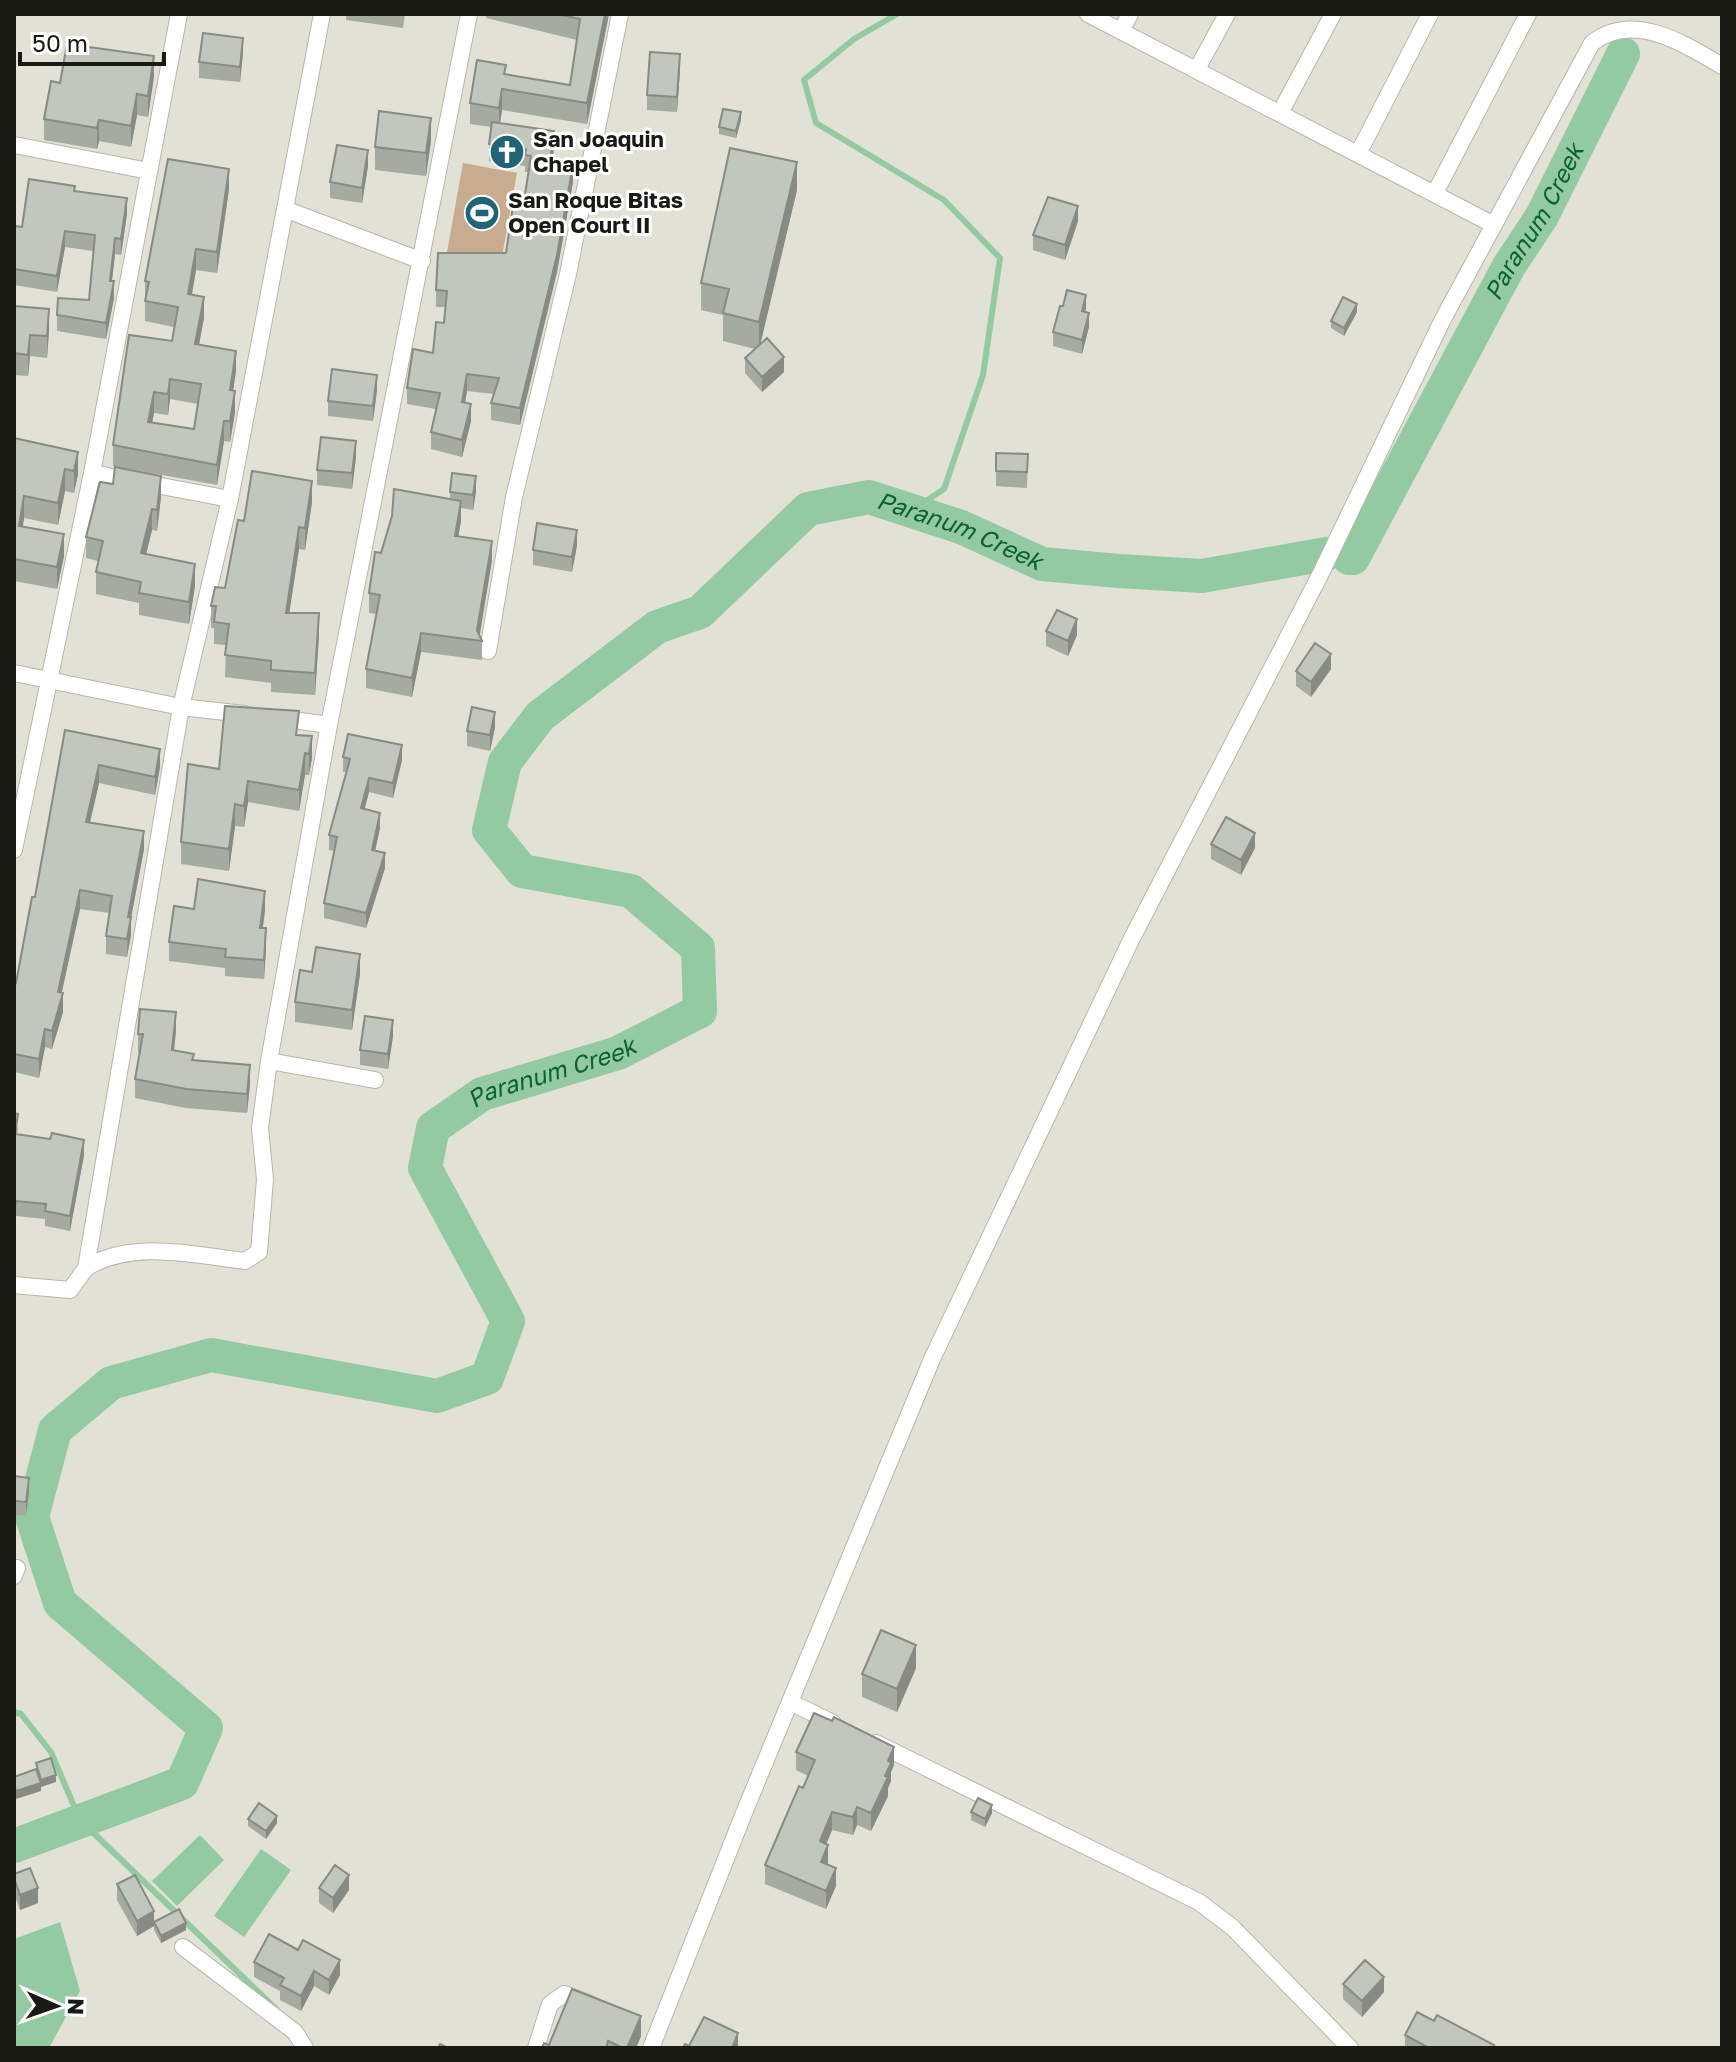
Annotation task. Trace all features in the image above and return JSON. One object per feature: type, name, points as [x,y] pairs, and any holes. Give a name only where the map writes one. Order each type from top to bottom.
[{"type":"street","points":[[14,850],[92,473],[179,14]]},
{"type":"street","points":[[86,1268],[181,707],[230,499],[322,14]]},
{"type":"street","points":[[14,1285],[70,1290],[86,1268],[98,1260],[140,1252],[245,1261],[259,1252],[265,1179],[260,1128],[269,1061],[329,725],[469,14]]},
{"type":"street","points":[[488,651],[514,497],[568,274],[620,14]]},
{"type":"street","points":[[1088,14],[1359,152],[1494,225]]},
{"type":"street","points":[[1121,31],[1130,14]]},
{"type":"street","points":[[1197,69],[1227,14]]},
{"type":"street","points":[[1280,113],[1333,14]]},
{"type":"street","points":[[1359,152],[1430,14]]},
{"type":"street","points":[[1435,193],[1528,14]]},
{"type":"street","points":[[651,2048],[651,2029],[932,1359],[1131,940],[1320,575],[1442,321],[1592,43],[1607,32],[1626,28],[1651,30],[1722,66]]},
{"type":"street","points":[[14,145],[149,171]]},
{"type":"street","points":[[287,210],[422,261]]},
{"type":"street","points":[[92,473],[230,499]]},
{"type":"street","points":[[14,673],[181,707],[329,725]]},
{"type":"street","points":[[269,1061],[375,1080]]},
{"type":"street","points":[[790,1702],[1199,1902],[1232,1927],[1350,2048]]},
{"type":"street","points":[[183,1947],[295,2032],[305,2048]]},
{"type":"street","points":[[536,2048],[550,2004],[564,1994],[604,2010]]},
{"type":"shaded area","name":"San Roque Bitas Open Court II","points":[[463,163],[517,173],[501,262],[447,252]]},
{"type":"shaded area","points":[[200,1835],[224,1860],[177,1906],[152,1881]]},
{"type":"shaded area","points":[[261,1849],[291,1870],[244,1937],[214,1916]]},
{"type":"shaded area","points":[[60,1922],[80,1991],[49,2048],[14,2048],[14,1939]]},
{"type":"building","points":[[557,14],[605,14],[587,103],[502,89],[499,108],[470,103],[477,60],[506,65],[504,74],[570,85],[580,19]]},
{"type":"building","points":[[203,33],[243,38],[240,67],[199,62]]},
{"type":"building","points":[[67,44],[154,56],[148,96],[137,94],[131,126],[99,120],[97,128],[44,119],[51,81],[60,83]]},
{"type":"building","points":[[650,52],[680,54],[677,97],[647,95]]},
{"type":"building","points":[[723,109],[741,112],[736,131],[719,127]]},
{"type":"building","points":[[379,111],[431,118],[426,153],[375,147]]},
{"type":"building","points":[[492,122],[554,131],[550,162],[573,165],[557,255],[520,408],[491,403],[499,378],[467,374],[462,402],[471,404],[462,440],[431,432],[440,393],[407,388],[413,349],[433,353],[436,322],[444,323],[447,291],[436,290],[438,253],[506,253],[514,199],[524,201],[531,156],[525,155],[526,149],[489,144]]},
{"type":"building","points":[[337,145],[368,150],[362,188],[330,182]]},
{"type":"building","points":[[730,148],[797,162],[759,322],[723,313],[729,289],[701,283]]},
{"type":"building","points":[[168,159],[229,169],[217,252],[196,249],[188,294],[204,297],[195,344],[236,351],[230,390],[235,391],[230,421],[224,421],[217,465],[113,445],[129,335],[172,341],[178,307],[145,301],[149,282],[145,281]],"holes":[[[170,379],[201,384],[194,429],[148,422],[154,392],[168,394]]]},
{"type":"building","points":[[29,179],[75,186],[74,191],[127,198],[121,239],[115,238],[110,281],[114,281],[106,323],[57,315],[58,298],[89,300],[95,235],[65,231],[57,276],[14,269],[14,226],[22,227]]},
{"type":"building","points":[[1048,197],[1078,206],[1065,245],[1033,235]]},
{"type":"building","points":[[1067,290],[1086,295],[1082,311],[1089,313],[1082,340],[1053,332]]},
{"type":"building","points":[[1343,297],[1357,304],[1344,328],[1331,321]]},
{"type":"building","points":[[14,306],[49,309],[47,336],[30,335],[28,355],[14,353]]},
{"type":"building","points":[[767,338],[784,357],[762,377],[745,358]]},
{"type":"building","points":[[332,369],[377,375],[373,406],[328,401]]},
{"type":"building","points":[[321,437],[356,441],[352,473],[317,470]]},
{"type":"building","points":[[14,438],[78,452],[74,471],[65,469],[58,503],[24,496],[19,526],[64,534],[57,567],[14,559]]},
{"type":"building","points":[[996,453],[1028,454],[1027,472],[996,471]]},
{"type":"building","points":[[115,467],[161,476],[157,510],[152,509],[141,553],[195,564],[189,602],[139,593],[141,582],[96,572],[103,541],[86,537],[100,482],[113,484]]},
{"type":"building","points":[[252,471],[312,481],[305,528],[299,527],[286,613],[319,613],[315,673],[271,670],[271,661],[225,655],[229,624],[214,622],[216,606],[211,606],[215,587],[225,588],[238,520],[244,521]]},
{"type":"building","points":[[452,473],[476,476],[473,495],[450,492]]},
{"type":"building","points":[[394,489],[461,501],[455,536],[492,541],[477,630],[482,641],[421,633],[412,678],[366,669],[380,595],[369,593],[375,552],[381,553],[392,516]]},
{"type":"building","points":[[537,523],[577,530],[572,557],[533,550]]},
{"type":"building","points":[[1057,610],[1077,619],[1068,641],[1046,631]]},
{"type":"building","points":[[1315,643],[1331,654],[1311,682],[1296,671]]},
{"type":"building","points":[[225,706],[299,711],[296,735],[312,736],[309,754],[305,753],[299,790],[248,781],[244,806],[235,804],[229,849],[181,842],[188,764],[219,769]]},
{"type":"building","points":[[472,707],[495,712],[490,735],[467,731]]},
{"type":"building","points":[[65,730],[160,749],[155,777],[99,765],[86,822],[144,831],[128,917],[131,917],[127,939],[106,936],[112,896],[80,890],[58,992],[63,993],[52,1031],[45,1029],[39,1059],[14,1054],[14,982],[32,897],[35,897]]},
{"type":"building","points":[[348,734],[402,745],[393,783],[369,778],[361,808],[380,813],[372,850],[385,853],[366,913],[324,903],[337,837],[329,835],[350,759],[343,757]]},
{"type":"building","points":[[1226,817],[1255,833],[1241,860],[1211,844]]},
{"type":"building","points":[[198,879],[265,891],[260,928],[266,928],[264,960],[225,957],[226,949],[169,942],[174,906],[194,909]]},
{"type":"building","points":[[316,947],[360,954],[352,1010],[295,1002],[300,970],[312,972]]},
{"type":"building","points":[[140,1009],[176,1012],[172,1050],[194,1054],[192,1060],[250,1065],[247,1094],[186,1089],[135,1079],[143,1034],[138,1034]]},
{"type":"building","points":[[365,1016],[393,1020],[388,1054],[360,1050]]},
{"type":"building","points":[[14,1113],[18,1114],[15,1134],[50,1139],[52,1133],[84,1140],[70,1216],[45,1211],[46,1204],[16,1201],[14,1213]]},
{"type":"building","points":[[14,1476],[29,1478],[26,1502],[14,1501]]},
{"type":"building","points":[[881,1630],[916,1645],[897,1689],[862,1674]]},
{"type":"building","points":[[814,1713],[832,1721],[834,1717],[894,1747],[885,1776],[888,1777],[871,1813],[857,1807],[853,1817],[832,1812],[820,1841],[828,1845],[821,1862],[836,1868],[826,1891],[765,1865],[799,1786],[803,1788],[815,1760],[796,1752]]},
{"type":"building","points":[[51,1758],[56,1775],[41,1780],[36,1763]]},
{"type":"building","points":[[36,1769],[41,1783],[16,1791],[14,1777]]},
{"type":"building","points":[[978,1798],[992,1805],[985,1819],[971,1812]]},
{"type":"building","points":[[259,1803],[277,1816],[266,1831],[248,1819]]},
{"type":"building","points":[[335,1865],[349,1875],[333,1898],[319,1888]]},
{"type":"building","points":[[30,1868],[38,1888],[20,1895],[14,1874]]},
{"type":"building","points":[[135,1875],[154,1911],[137,1921],[117,1884]]},
{"type":"building","points":[[179,1909],[186,1923],[161,1936],[154,1922]]},
{"type":"building","points":[[269,1934],[298,1950],[303,1940],[340,1960],[329,1980],[314,1971],[301,1996],[280,1985],[284,1978],[254,1962]]},
{"type":"building","points":[[1365,1960],[1384,1977],[1362,2001],[1343,1984]]},
{"type":"building","points":[[572,1989],[641,2016],[627,2048],[608,2041],[606,2048],[542,2048],[544,2043],[549,2045]]},
{"type":"building","points":[[1417,2012],[1434,2021],[1437,2015],[1494,2045],[1493,2048],[1429,2048],[1405,2035]]},
{"type":"building","points":[[704,2017],[738,2033],[732,2048],[683,2048],[685,2044],[689,2046]]},
{"type":"waterway","points":[[897,14],[854,39],[804,80],[816,123],[944,200],[1000,258],[983,375],[944,489],[911,511]]},
{"type":"waterway","name":"Paranum Creek","points":[[1349,558],[1353,558],[1509,266],[1542,216],[1623,54]]},
{"type":"waterway","name":"Paranum Creek","points":[[14,1846],[182,1783],[206,1728],[60,1603],[32,1517],[55,1430],[111,1383],[211,1355],[437,1396],[487,1378],[508,1321],[425,1168],[433,1128],[482,1094],[618,1053],[700,1011],[698,948],[631,891],[522,871],[489,830],[505,762],[540,716],[657,627],[700,612],[808,509],[869,497],[961,527],[1042,564],[1119,571],[1202,576],[1326,554]]},
{"type":"waterway","points":[[14,1712],[21,1714],[51,1752],[80,1820],[276,2009]]},
{"type":"place","name":"San Joaquin Chapel","points":[[507,152]]},
{"type":"place","name":"San Roque Bitas Open Court II","points":[[482,213]]}]
